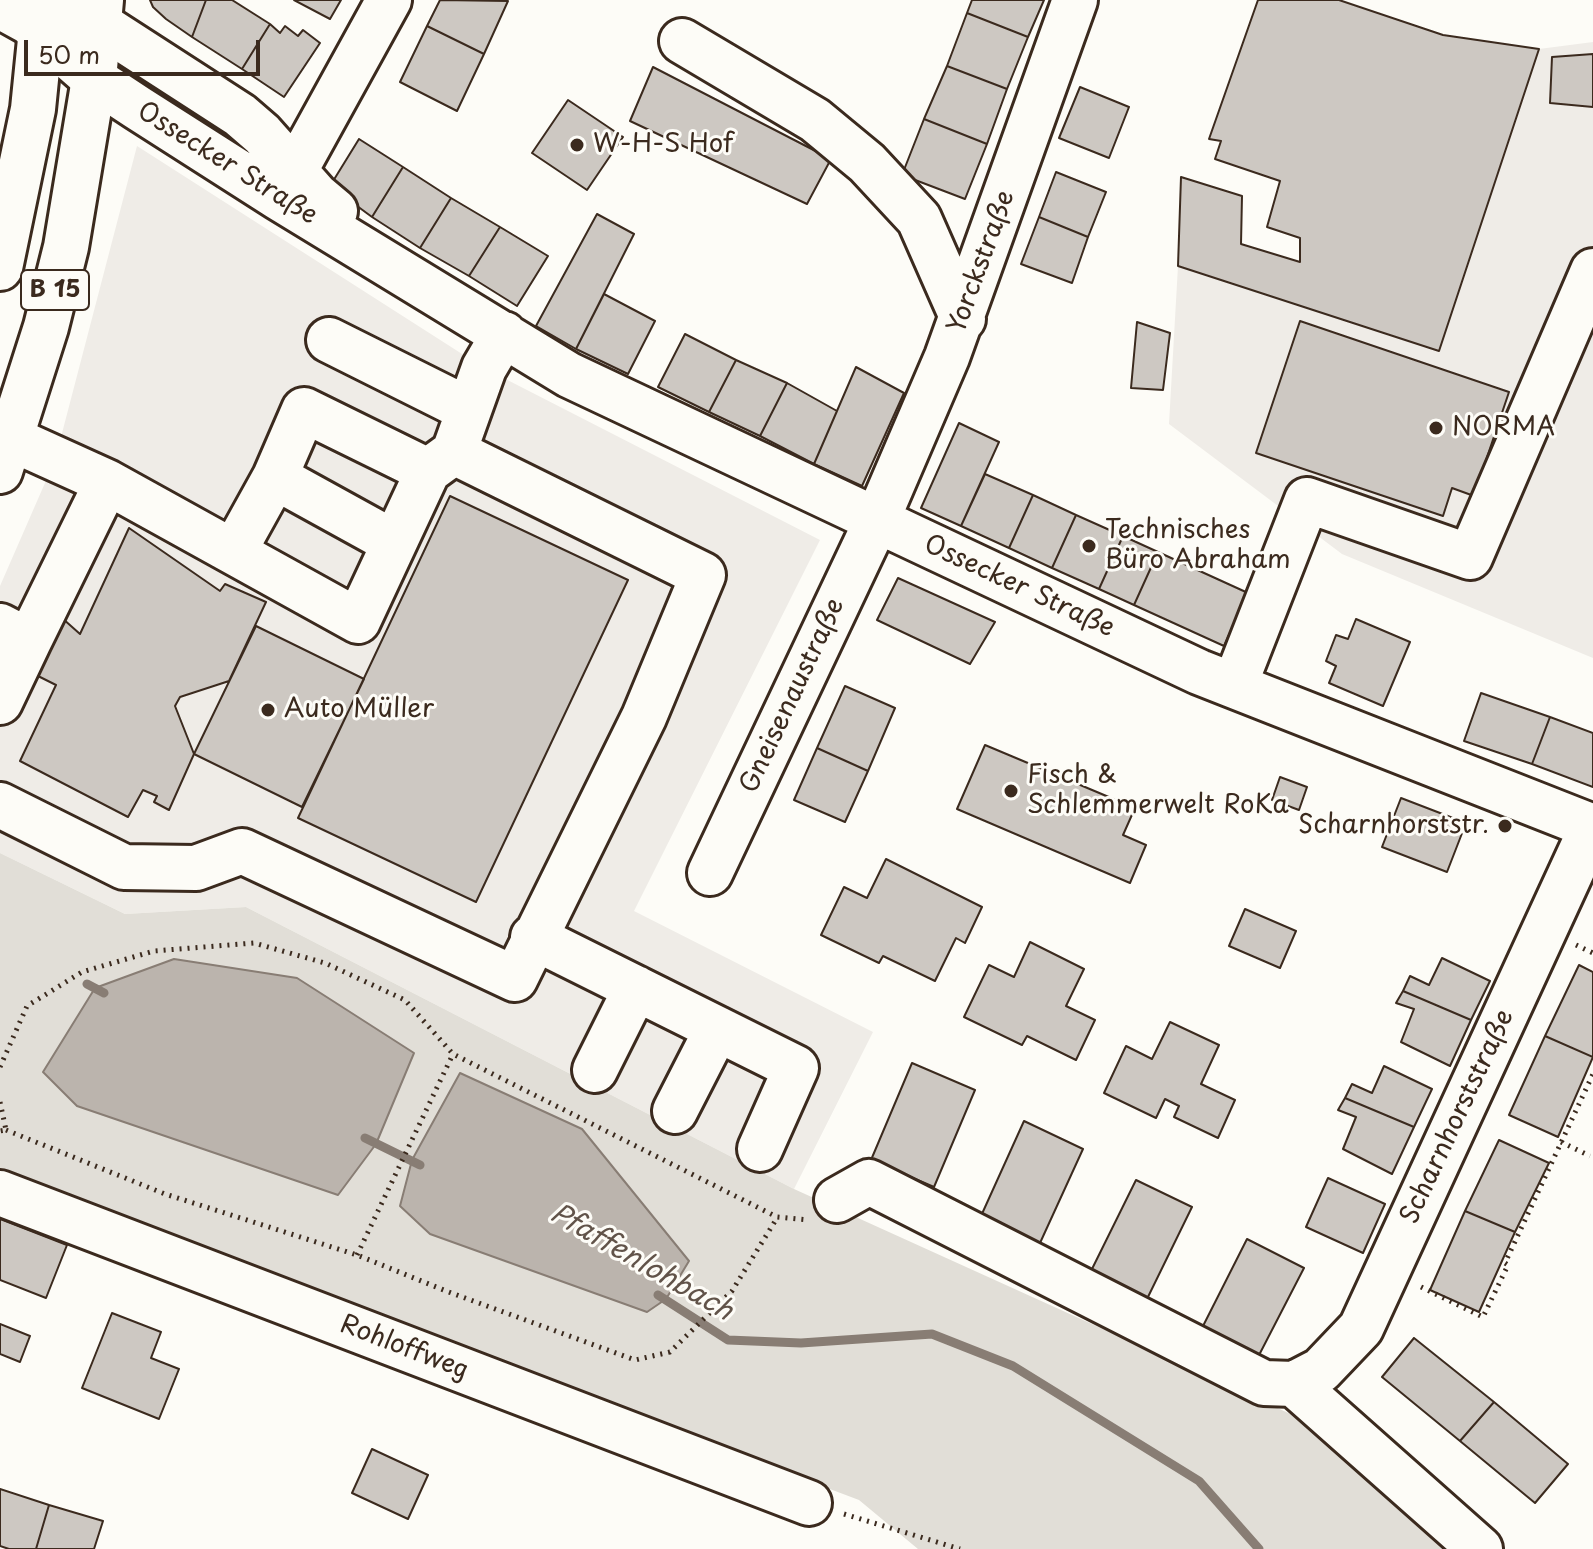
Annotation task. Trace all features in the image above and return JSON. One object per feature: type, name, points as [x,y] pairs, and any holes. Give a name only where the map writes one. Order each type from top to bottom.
[{"type":"street","points":[[287,185],[389,0]]},
{"type":"street","name":"Yorckstraße","points":[[877,520],[963,319],[1075,0]]},
{"type":"street","name":"Ossecker Straße","points":[[0,6],[100,12],[262,134],[287,185]]},
{"type":"street","name":"Ossecker Straße","points":[[49,11],[94,79],[287,185],[316,195],[387,253],[464,308],[569,375],[1199,672],[1593,827]]},
{"type":"street","name":"B 15","points":[[0,268],[33,109],[49,11]]},
{"type":"street","name":"B 15","points":[[6,455],[46,327],[66,247],[94,79],[100,12]]},
{"type":"street","points":[[682,41],[815,120],[867,163],[919,219],[963,319]]},
{"type":"street","points":[[1235,684],[1307,500],[1470,557],[1593,271]]},
{"type":"street","points":[[6,455],[107,482],[358,621],[393,542],[469,410],[484,368],[504,334]]},
{"type":"street","points":[[329,340],[469,410]]},
{"type":"street","points":[[0,805],[124,867],[196,868],[242,851],[515,979],[533,937],[644,717],[703,575],[441,462],[304,410],[275,477],[234,551]]},
{"type":"street","points":[[275,477],[393,542]]},
{"type":"street","points":[[0,702],[14,634],[107,482]]},
{"type":"street","name":"Gneisenaustraße","points":[[710,873],[877,520]]},
{"type":"street","name":"Scharnhorststraße","points":[[1294,1384],[1321,1370],[1361,1328],[1593,827]]},
{"type":"street","points":[[533,937],[796,1068],[760,1149]]},
{"type":"street","points":[[595,1070],[636,988]]},
{"type":"street","points":[[675,1111],[717,1029]]},
{"type":"street","points":[[837,1200],[869,1182],[1264,1383],[1294,1384],[1480,1549]]},
{"type":"street","name":"Rohloffweg","points":[[0,1193],[809,1503]]},
{"type":"path","points":[[0,1067],[27,1006],[82,972],[154,951],[254,943],[325,963],[405,1000],[453,1054],[777,1217],[808,1220],[837,1200]]},
{"type":"path","points":[[357,1255],[453,1054]]},
{"type":"path","points":[[1388,1271],[1483,1317],[1593,1074]]},
{"type":"path","points":[[0,1102],[3,1130],[165,1194],[357,1255],[635,1360],[670,1352],[732,1291],[777,1217]]},
{"type":"path","points":[[1561,1142],[1590,1156]]},
{"type":"path","points":[[809,1503],[960,1549]]},
{"type":"shaded area","points":[[1593,42],[1593,658],[1342,554],[1169,424],[1178,266],[1439,350],[1539,49]]},
{"type":"shaded area","points":[[137,146],[484,368],[820,540],[634,911],[873,1032],[794,1189],[246,907],[125,914],[0,853],[0,586],[55,460]]},
{"type":"shaded area","points":[[0,853],[125,914],[246,907],[794,1189],[1317,1426],[1463,1549],[918,1549],[859,1500],[0,1176]]},
{"type":"water","points":[[174,959],[297,978],[414,1053],[376,1144],[338,1195],[77,1106],[43,1072],[95,988]]},
{"type":"water","points":[[460,1073],[582,1129],[689,1261],[666,1299],[647,1312],[430,1234],[400,1206],[412,1160]]},
{"type":"building","points":[[150,0],[206,0],[192,37],[166,19]]},
{"type":"building","points":[[206,0],[232,0],[270,24],[242,69],[192,37]]},
{"type":"building","points":[[294,0],[341,0],[330,19]]},
{"type":"building","points":[[440,0],[508,1],[484,54],[427,26]]},
{"type":"building","points":[[972,0],[1044,0],[1028,37],[967,13]]},
{"type":"building","points":[[1258,0],[1339,0],[1443,35],[1539,49],[1439,351],[1178,266],[1181,177],[1242,196],[1241,244],[1300,262],[1300,238],[1267,227],[1280,181],[1215,159],[1221,141],[1209,139]]},
{"type":"building","points":[[967,13],[1028,37],[1007,89],[947,66]]},
{"type":"building","points":[[270,24],[280,33],[285,26],[298,36],[303,30],[320,43],[284,97],[242,69]]},
{"type":"building","points":[[427,26],[484,54],[457,111],[400,82]]},
{"type":"building","points":[[1593,54],[1593,107],[1550,103],[1552,57]]},
{"type":"building","points":[[947,66],[1007,89],[987,144],[924,119]]},
{"type":"building","points":[[653,67],[831,159],[807,204],[630,121]]},
{"type":"building","points":[[1080,87],[1129,107],[1109,158],[1059,138]]},
{"type":"building","name":"W-H-S Hof","points":[[568,100],[623,137],[587,190],[532,153]]},
{"type":"building","points":[[924,119],[987,144],[965,199],[902,175]]},
{"type":"building","points":[[359,139],[403,167],[372,217],[330,186]]},
{"type":"building","points":[[403,167],[451,198],[420,248],[372,217]]},
{"type":"building","points":[[1056,172],[1106,192],[1088,237],[1039,217]]},
{"type":"building","points":[[451,198],[500,227],[469,276],[420,248]]},
{"type":"building","points":[[597,214],[634,234],[576,349],[536,326]]},
{"type":"building","points":[[1039,217],[1088,237],[1072,283],[1021,264]]},
{"type":"building","points":[[500,227],[548,256],[517,306],[469,276]]},
{"type":"building","points":[[604,294],[655,321],[628,374],[576,349]]},
{"type":"building","points":[[1300,321],[1509,392],[1474,496],[1452,488],[1443,516],[1256,453]]},
{"type":"building","points":[[1137,322],[1170,333],[1163,390],[1131,388]]},
{"type":"building","points":[[685,334],[736,360],[709,412],[658,387]]},
{"type":"building","points":[[736,360],[787,383],[760,436],[709,412]]},
{"type":"building","points":[[856,367],[904,393],[862,486],[814,464]]},
{"type":"building","points":[[787,383],[837,411],[814,464],[760,436]]},
{"type":"building","points":[[959,423],[999,442],[961,526],[921,508]]},
{"type":"building","points":[[985,474],[1033,495],[1009,548],[961,526]]},
{"type":"building","points":[[1033,495],[1076,515],[1052,568],[1009,548]]},
{"type":"building","points":[[450,496],[628,580],[476,902],[298,818]]},
{"type":"building","points":[[1076,515],[1123,536],[1099,589],[1052,568]]},
{"type":"building","points":[[129,528],[220,591],[225,584],[266,602],[229,681],[180,697],[175,706],[194,754],[169,810],[154,802],[157,796],[143,790],[128,817],[20,761],[56,685],[36,675],[62,618],[80,634]]},
{"type":"building","points":[[1123,536],[1158,552],[1134,605],[1099,589]]},
{"type":"building","points":[[1158,552],[1248,593],[1224,646],[1134,605]]},
{"type":"building","points":[[898,578],[995,622],[970,664],[877,620]]},
{"type":"building","points":[[1356,619],[1410,642],[1383,706],[1329,683],[1336,666],[1326,661],[1336,635],[1348,639]]},
{"type":"building","points":[[256,626],[364,679],[302,807],[194,754]]},
{"type":"building","points":[[845,686],[895,708],[868,771],[817,748]]},
{"type":"building","points":[[1481,693],[1550,717],[1532,764],[1464,741]]},
{"type":"building","points":[[1550,717],[1593,733],[1593,787],[1532,764]]},
{"type":"building","points":[[985,745],[1135,808],[1123,835],[1146,845],[1130,883],[957,809]]},
{"type":"building","points":[[817,748],[868,771],[845,822],[794,800]]},
{"type":"building","points":[[1280,777],[1307,787],[1299,810],[1272,800]]},
{"type":"building","points":[[1401,798],[1466,823],[1447,872],[1382,847]]},
{"type":"building","points":[[886,859],[982,907],[965,943],[956,938],[935,981],[883,956],[879,963],[821,935],[844,887],[867,898]]},
{"type":"building","points":[[1245,909],[1296,931],[1280,968],[1229,946]]},
{"type":"building","points":[[1030,942],[1084,969],[1066,1006],[1095,1020],[1076,1060],[1027,1036],[1022,1045],[964,1017],[989,965],[1014,977]]},
{"type":"building","points":[[1442,958],[1490,981],[1471,1020],[1403,991],[1410,976],[1429,985]]},
{"type":"building","points":[[1579,965],[1593,972],[1593,1057],[1545,1036]]},
{"type":"building","points":[[1403,991],[1471,1020],[1450,1066],[1401,1042],[1414,1009],[1396,1003]]},
{"type":"building","points":[[1170,1022],[1219,1045],[1201,1084],[1235,1100],[1218,1138],[1174,1117],[1179,1106],[1165,1099],[1156,1118],[1104,1093],[1126,1046],[1152,1059]]},
{"type":"building","points":[[1545,1036],[1593,1057],[1558,1137],[1509,1115]]},
{"type":"building","points":[[912,1063],[975,1090],[934,1187],[871,1160]]},
{"type":"building","points":[[1384,1066],[1432,1089],[1414,1127],[1345,1098],[1352,1084],[1372,1093]]},
{"type":"building","points":[[1345,1098],[1414,1127],[1392,1174],[1343,1149],[1356,1117],[1338,1110]]},
{"type":"building","points":[[1024,1121],[1083,1149],[1040,1243],[981,1216]]},
{"type":"building","points":[[1499,1140],[1549,1163],[1515,1232],[1465,1211]]},
{"type":"building","points":[[1328,1178],[1385,1204],[1363,1253],[1306,1227]]},
{"type":"building","points":[[1136,1180],[1192,1207],[1146,1301],[1090,1273]]},
{"type":"building","points":[[1465,1211],[1515,1232],[1479,1312],[1430,1290]]},
{"type":"building","points":[[0,1219],[67,1245],[46,1298],[0,1280]]},
{"type":"building","points":[[1247,1239],[1304,1268],[1257,1359],[1201,1330]]},
{"type":"building","points":[[112,1313],[161,1332],[151,1358],[179,1369],[159,1419],[82,1388]]},
{"type":"building","points":[[0,1324],[30,1336],[20,1362],[0,1354]]},
{"type":"building","points":[[1414,1338],[1494,1402],[1460,1441],[1382,1377]]},
{"type":"building","points":[[1494,1402],[1568,1464],[1535,1503],[1460,1441]]},
{"type":"building","points":[[372,1449],[428,1475],[408,1519],[352,1493]]},
{"type":"building","points":[[0,1489],[49,1505],[36,1549],[0,1546]]},
{"type":"building","points":[[49,1505],[103,1521],[94,1549],[36,1549]]},
{"type":"waterway","name":"Pfaffenlohbach","points":[[87,984],[104,993]]},
{"type":"waterway","name":"Pfaffenlohbach","points":[[365,1138],[420,1165]]},
{"type":"waterway","name":"Pfaffenlohbach","points":[[658,1295],[728,1340],[801,1343],[932,1334],[1013,1366],[1199,1481],[1259,1549]]},
{"type":"place","name":"W-H-S Hof","points":[[577,145]]},
{"type":"place","name":"NORMA","points":[[1436,428]]},
{"type":"place","name":"Technisches Büro Abraham","points":[[1089,546]]},
{"type":"place","name":"Auto Müller","points":[[268,710]]},
{"type":"place","name":"Fisch & Schlemmerwelt RoKa","points":[[1011,791]]},
{"type":"place","name":"Scharnhorststr.","points":[[1505,826]]}]
